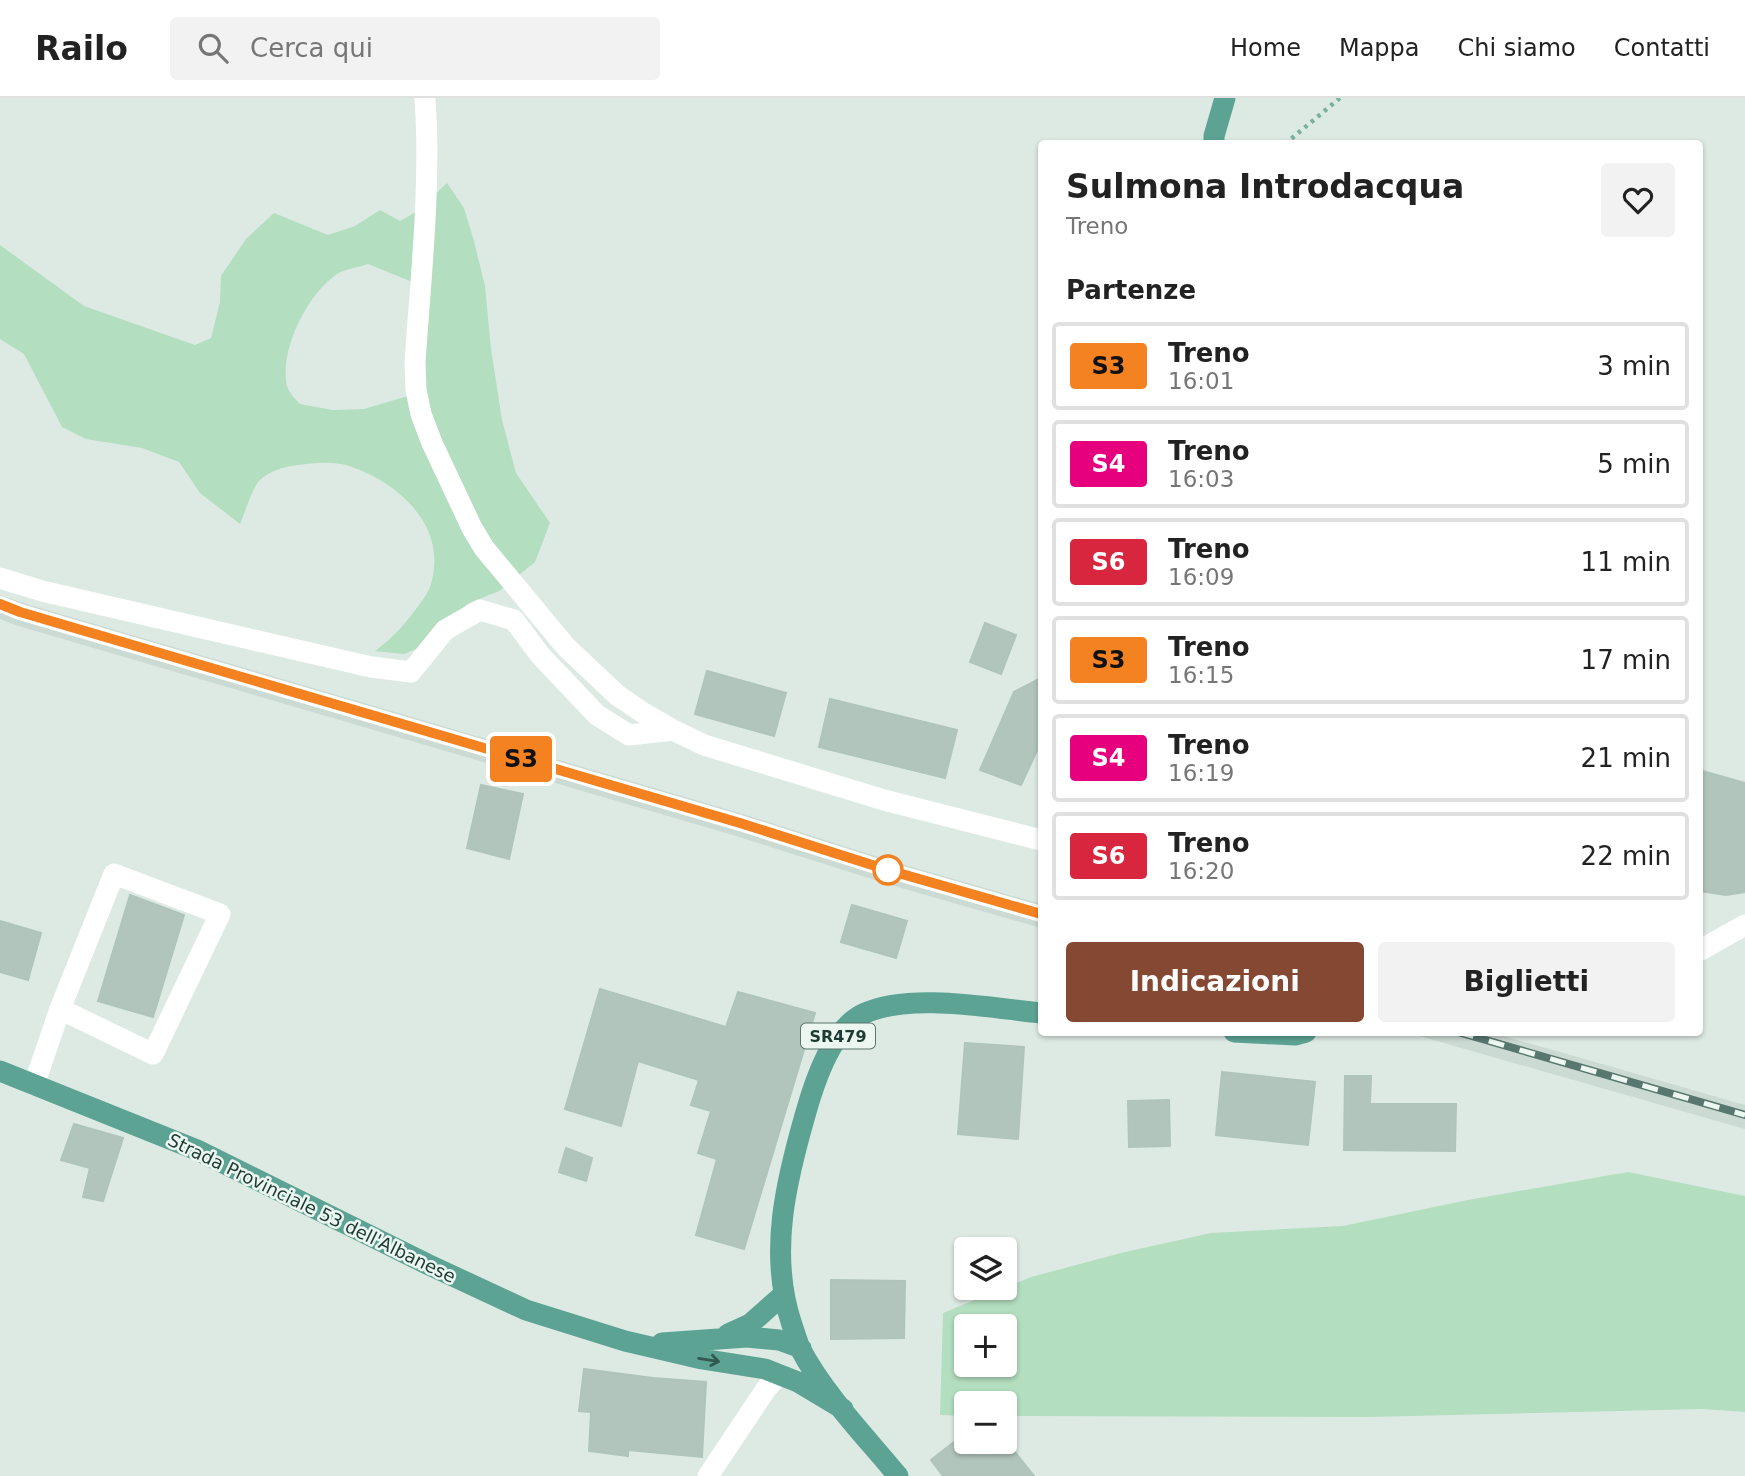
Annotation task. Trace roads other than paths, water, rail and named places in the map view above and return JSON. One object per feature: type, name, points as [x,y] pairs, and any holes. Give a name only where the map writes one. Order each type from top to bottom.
[{"type":"main road","points":[[1214,140],[1226,98]]},
{"type":"main road","name":"SR479","points":[[898,1476],[826,1388],[801,1348],[784,1294],[780,1264],[782,1219],[794,1152],[815,1082],[840,1032],[850,1022],[873,1010],[913,1002],[1038,1013]]},
{"type":"main road","name":"Strada Provinciale 53 dell'Albanese","points":[[0,1071],[198,1150],[526,1310],[625,1341],[779,1374],[843,1409]]},
{"type":"main road","name":"Strada Provinciale 53 dell'Albanese","points":[[713,1339],[750,1324],[784,1294]]},
{"type":"main road","name":"Strada Provinciale 53 dell'Albanese","points":[[625,1341],[674,1343],[747,1337],[779,1340],[801,1348]]},
{"type":"main road","name":"Strada Provinciale 53 dell'Albanese","points":[[745,1365],[777,1364],[801,1348]]},
{"type":"street","points":[[425,98],[427,177],[415,362],[416,390],[421,414],[432,443],[462,510],[484,548],[566,647],[617,695],[673,730],[704,745],[884,800],[1038,839]]},
{"type":"street","points":[[0,578],[55,594],[358,664],[411,672],[445,631],[480,610],[514,620],[540,655],[597,715],[629,735],[673,730]]},
{"type":"street","points":[[34,1085],[60,1009],[114,874],[220,914],[153,1054],[60,1009]]},
{"type":"street","points":[[1703,949],[1745,925]]},
{"type":"street","points":[[708,1476],[766,1389],[779,1374]]},
{"type":"railway","points":[[0,604],[1038,913]]},
{"type":"railway","points":[[1472,1036],[1745,1115]]},
{"type":"train","name":"S3","points":[[0,604],[1038,913]]}]
